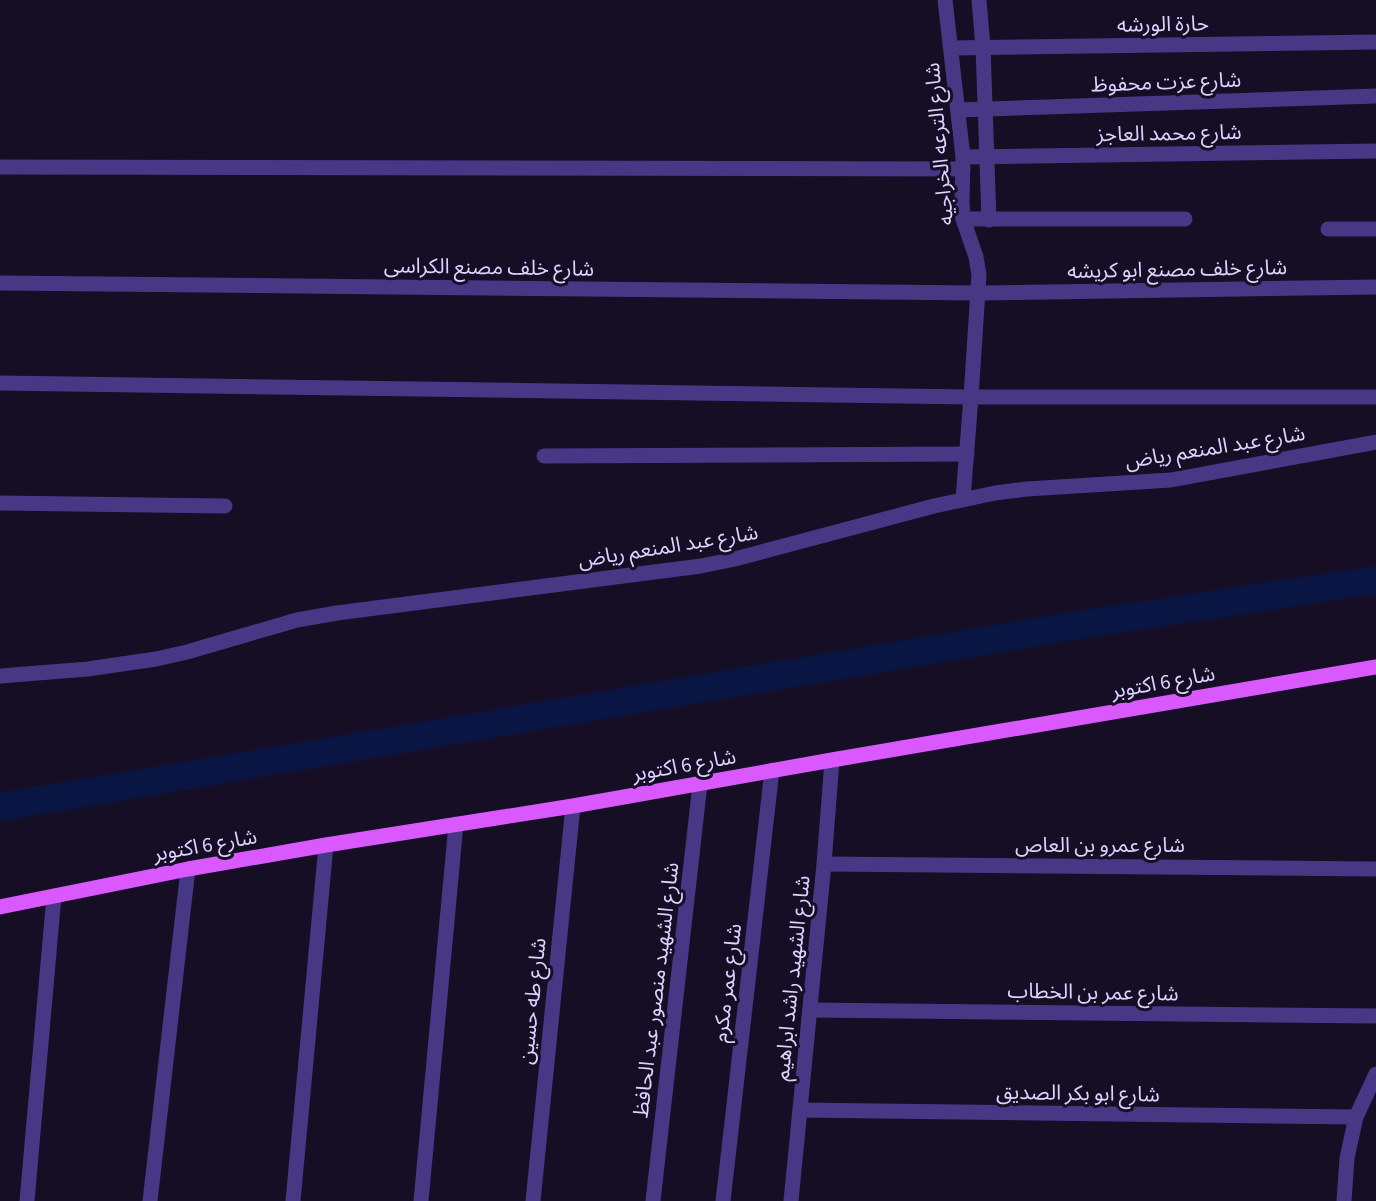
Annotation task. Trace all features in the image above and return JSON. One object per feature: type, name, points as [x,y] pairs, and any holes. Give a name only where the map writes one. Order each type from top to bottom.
[{"type":"main road","name":"شارع 6 اكتوبر","points":[[0,907],[188,869],[573,806],[1376,667]]},
{"type":"street","name":"شارع الترعه الخراجيه","points":[[945,0],[963,163],[963,219],[976,257],[979,275],[963,499]]},
{"type":"street","name":"شارع الترعه الخراجيه","points":[[978,0],[983,47],[989,220]]},
{"type":"street","name":"حارة الورشه","points":[[951,48],[1376,42]]},
{"type":"street","name":"شارع عزت محفوظ","points":[[958,110],[1376,96]]},
{"type":"street","name":"شارع محمد العاجز","points":[[0,167],[963,163],[987,156],[1376,151]]},
{"type":"street","points":[[963,219],[1185,219]]},
{"type":"street","points":[[1328,229],[1376,229]]},
{"type":"street","name":"شارع خلف مصنع الكراسى","points":[[0,283],[978,293]]},
{"type":"street","name":"شارع خلف مصنع ابو كريشه","points":[[978,293],[1376,287]]},
{"type":"street","points":[[0,383],[971,397],[1376,398]]},
{"type":"street","name":"شارع عبد المنعم رياض","points":[[0,676],[88,669],[156,659],[297,620],[337,613],[702,566],[994,493],[1171,480],[1376,442]]},
{"type":"street","points":[[544,456],[967,454]]},
{"type":"street","points":[[0,503],[225,506]]},
{"type":"street","name":"شارع الشهيد راشد ابراهيم","points":[[791,1201],[832,760]]},
{"type":"street","name":"شارع عمر مكرم","points":[[723,1201],[772,770]]},
{"type":"street","name":"شارع الشهيد منصور عبد الحافظ","points":[[653,1201],[700,784]]},
{"type":"street","name":"شارع طه حسين","points":[[533,1201],[573,806]]},
{"type":"street","points":[[421,1201],[456,824]]},
{"type":"street","points":[[293,1201],[326,845]]},
{"type":"street","name":"شارع عمرو بن العاص","points":[[824,864],[1376,869]]},
{"type":"street","points":[[150,1201],[188,869]]},
{"type":"street","points":[[27,1201],[54,896]]},
{"type":"street","name":"شارع عمر بن الخطاب","points":[[810,1010],[1376,1016]]},
{"type":"street","points":[[1344,1201],[1347,1158],[1356,1117],[1376,1074]]},
{"type":"street","name":"شارع ابو بكر الصديق","points":[[800,1110],[1356,1117]]},
{"type":"waterway","points":[[0,807],[1079,625],[1376,580]]}]
